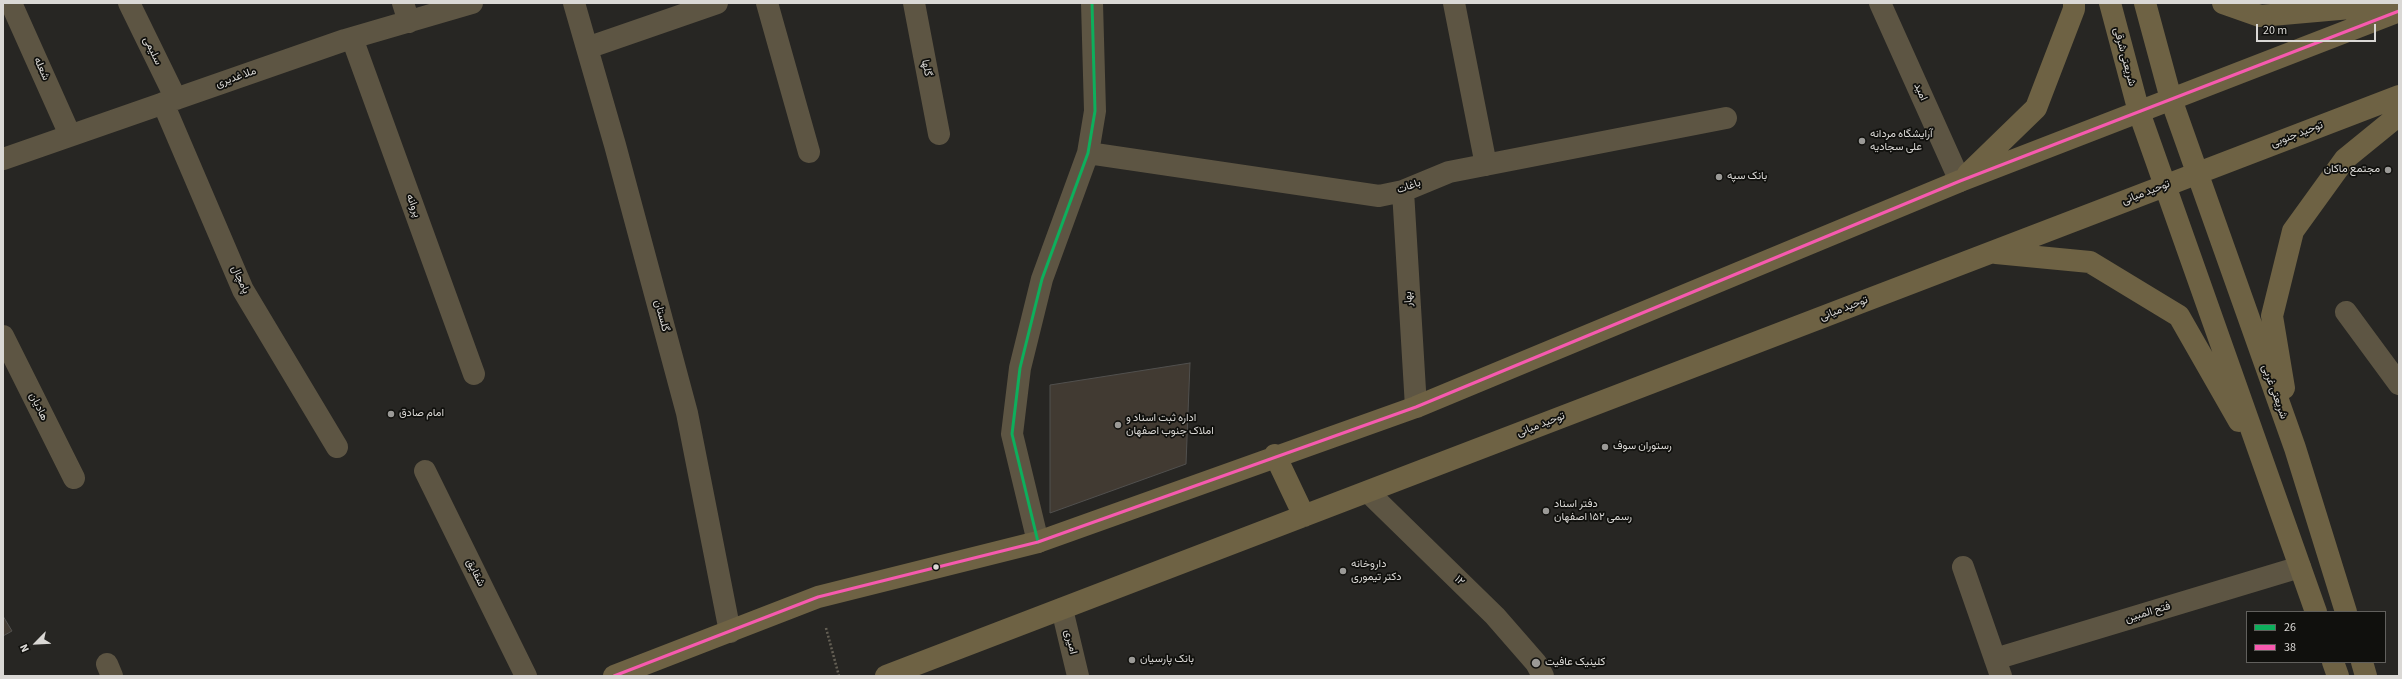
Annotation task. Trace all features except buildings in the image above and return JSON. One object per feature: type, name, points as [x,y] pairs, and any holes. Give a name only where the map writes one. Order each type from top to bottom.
[{"type":"main road","points":[[1960,181],[2036,108],[2074,9],[2074,3]]},
{"type":"main road","name":"شریعتی شرقی","points":[[2110,3],[2139,112],[2165,186]]},
{"type":"main road","points":[[2145,3],[2170,99]]},
{"type":"main road","points":[[2223,3],[2260,16],[2399,4]]},
{"type":"main road","points":[[614,676],[818,597],[1038,542],[1275,455],[1416,407],[1960,181],[2399,11]]},
{"type":"main road","name":"توحید جنوبی","points":[[2196,174],[2399,96]]},
{"type":"main road","name":"شریعتی غربی","points":[[2170,99],[2295,448],[2346,611]]},
{"type":"main road","points":[[2295,448],[2272,316],[2293,230],[2345,159],[2399,115]]},
{"type":"main road","name":"توحید میانی","points":[[886,676],[2196,174]]},
{"type":"main road","points":[[2165,186],[2268,471],[2316,611]]},
{"type":"main road","points":[[1991,253],[2090,262],[2179,316],[2268,471]]},
{"type":"main road","points":[[1275,455],[1304,516]]},
{"type":"main road","points":[[2333,663],[2338,676]]},
{"type":"main road","points":[[2362,663],[2366,676]]},
{"type":"street","name":"شعله","points":[[12,3],[70,135]]},
{"type":"street","name":"سلیمی","points":[[129,3],[169,101]]},
{"type":"street","name":"ملا غدیری","points":[[3,160],[70,135],[352,38],[406,12],[472,3]]},
{"type":"street","name":"گلستان","points":[[574,3],[687,413],[730,632]]},
{"type":"street","points":[[587,48],[717,3]]},
{"type":"street","points":[[767,3],[809,152]]},
{"type":"street","name":"گلها","points":[[914,3],[939,134]]},
{"type":"street","points":[[1038,542],[1012,434],[1020,368],[1042,279],[1088,153],[1095,111],[1092,3]]},
{"type":"street","points":[[1454,3],[1486,164]]},
{"type":"street","name":"امید","points":[[1880,3],[1960,181]]},
{"type":"street","name":"پروانه","points":[[352,38],[474,374]]},
{"type":"street","name":"پامچال","points":[[169,101],[243,290],[337,447]]},
{"type":"street","name":"باغات","points":[[1088,153],[1379,196],[1402,191],[1449,172],[1726,118]]},
{"type":"street","name":"بهار","points":[[1402,191],[1416,407]]},
{"type":"street","points":[[2346,312],[2399,384]]},
{"type":"street","name":"هادیان","points":[[3,336],[74,478]]},
{"type":"street","name":"شقایق","points":[[425,471],[526,676]]},
{"type":"street","name":"۱۲","points":[[1368,492],[1495,616],[1536,663],[1543,676]]},
{"type":"street","name":"فتح المبین","points":[[1963,567],[1998,668],[2300,567]]},
{"type":"street","name":"امیری","points":[[1062,609],[1078,676]]},
{"type":"path","points":[[818,597],[839,676]]},
{"type":"transit line","name":"26","points":[[1038,542],[1012,434],[1020,368],[1042,279],[1088,153],[1095,111],[1092,3]]},
{"type":"transit line","name":"38","points":[[614,676],[818,597],[1038,542],[1416,407],[1960,181],[2399,11]]},
{"type":"place","name":"آرایشگاه مردانه علی سجادیه","points":[[1862,141]]},
{"type":"place","name":"مجتمع ماکان","points":[[2388,170]]},
{"type":"place","name":"بانک سپه","points":[[1719,177]]},
{"type":"place","name":"امام صادق","points":[[391,414]]},
{"type":"place","name":"اداره ثبت اسناد و املاک جنوب اصفهان","points":[[1118,425]]},
{"type":"place","name":"رستوران سوف","points":[[1605,447]]},
{"type":"place","name":"دفتر اسناد رسمی ۱۵۲ اصفهان","points":[[1546,511]]},
{"type":"place","name":"داروخانه دکتر تیموری","points":[[1343,571]]},
{"type":"place","name":"بانک پارسیان","points":[[1132,660]]},
{"type":"place","name":"کلینیک عافیت","points":[[1536,663]]}]
